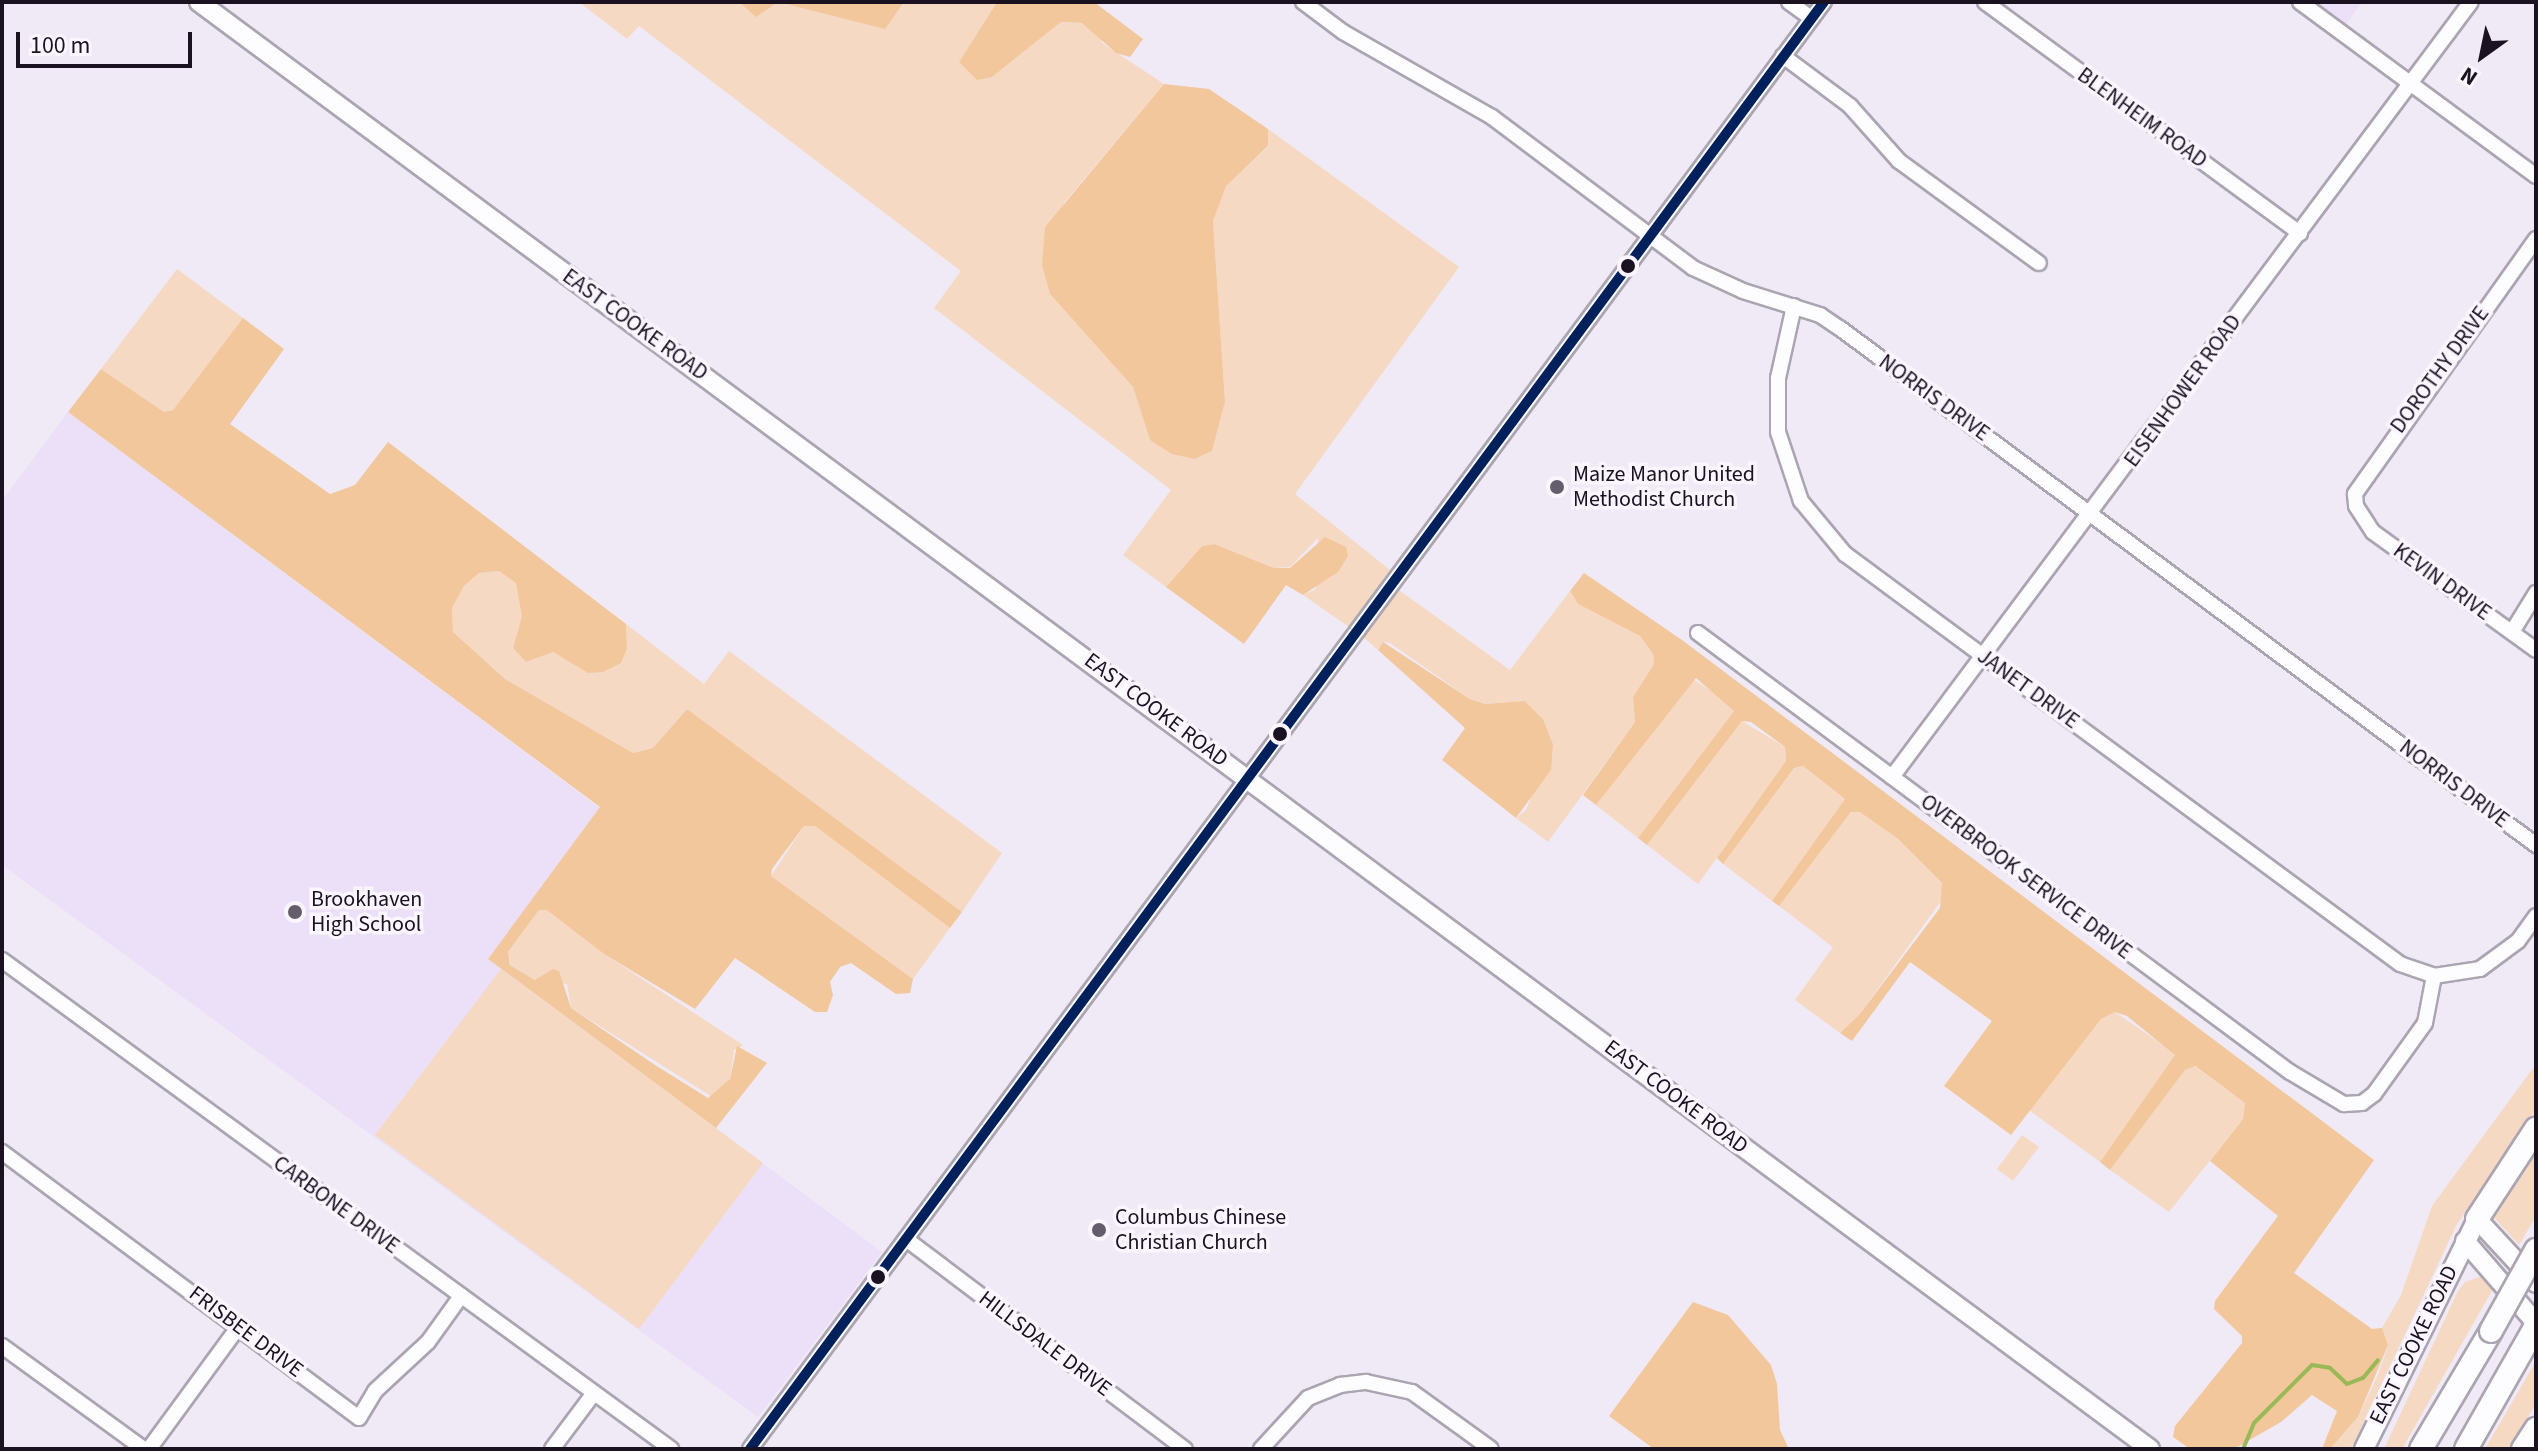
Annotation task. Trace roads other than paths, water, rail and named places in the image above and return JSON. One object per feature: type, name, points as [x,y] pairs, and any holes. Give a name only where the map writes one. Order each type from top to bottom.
[{"type":"highway","points":[[2477,1219],[2536,1129]]},
{"type":"highway","points":[[2421,1449],[2536,1250]]},
{"type":"highway","points":[[2466,1449],[2536,1324]]},
{"type":"highway","points":[[2523,1449],[2536,1429]]},
{"type":"main road","name":"EAST COOKE ROAD","points":[[199,2],[2150,1449]]},
{"type":"main road","name":"EAST COOKE ROAD","points":[[2364,1449],[2477,1219]]},
{"type":"main road","points":[[2477,1219],[2536,1283]]},
{"type":"main road","name":"EAST COOKE ROAD","points":[[2465,1241],[2536,1324]]},
{"type":"street","name":"NORRIS DRIVE","points":[[1303,2],[1409,72],[1462,97],[1716,280],[1794,306],[1841,329],[2536,845]]},
{"type":"street","points":[[1789,2],[1811,18]]},
{"type":"street","points":[[750,1449],[1824,2]]},
{"type":"street","name":"BLENHEIM ROAD","points":[[1985,2],[2300,233]]},
{"type":"street","points":[[2300,2],[2536,176]]},
{"type":"street","name":"EISENHOWER ROAD","points":[[1892,777],[2092,514],[2471,2]]},
{"type":"street","points":[[1783,56],[1850,106],[1899,161],[2039,263]]},
{"type":"street","name":"DOROTHY DRIVE","points":[[2356,506],[2366,473],[2536,239]]},
{"type":"street","name":"JANET DRIVE","points":[[1794,306],[1777,403],[1782,451],[1801,501],[1845,554],[2400,964],[2434,976]]},
{"type":"street","name":"KEVIN DRIVE","points":[[2356,506],[2373,532],[2536,650]]},
{"type":"street","points":[[2512,632],[2536,593]]},
{"type":"street","name":"OVERBROOK SERVICE DRIVE","points":[[1698,633],[2290,1072],[2344,1104],[2362,1103],[2425,1023],[2434,976]]},
{"type":"street","points":[[2434,976],[2480,969],[2518,941],[2536,916]]},
{"type":"street","name":"CARBONE DRIVE","points":[[2,960],[671,1449]]},
{"type":"street","name":"FRISBEE DRIVE","points":[[2,1152],[359,1418],[375,1391],[428,1342],[461,1296]]},
{"type":"street","name":"HILLSDALE DRIVE","points":[[906,1239],[1185,1449]]},
{"type":"street","points":[[2,1346],[146,1449],[239,1326]]},
{"type":"street","points":[[1261,1449],[1308,1398],[1340,1385],[1366,1382],[1412,1392],[1491,1449]]},
{"type":"street","points":[[552,1449],[594,1393]]},
{"type":"waterway","points":[[2243,1449],[2254,1423],[2312,1365],[2330,1368],[2347,1384],[2363,1378],[2378,1360]]},
{"type":"place","name":"Maize Manor United Methodist Church","points":[[1557,487]]},
{"type":"place","name":"Brookhaven High School","points":[[295,912]]},
{"type":"place","name":"Columbus Chinese Christian Church","points":[[1099,1230]]}]
